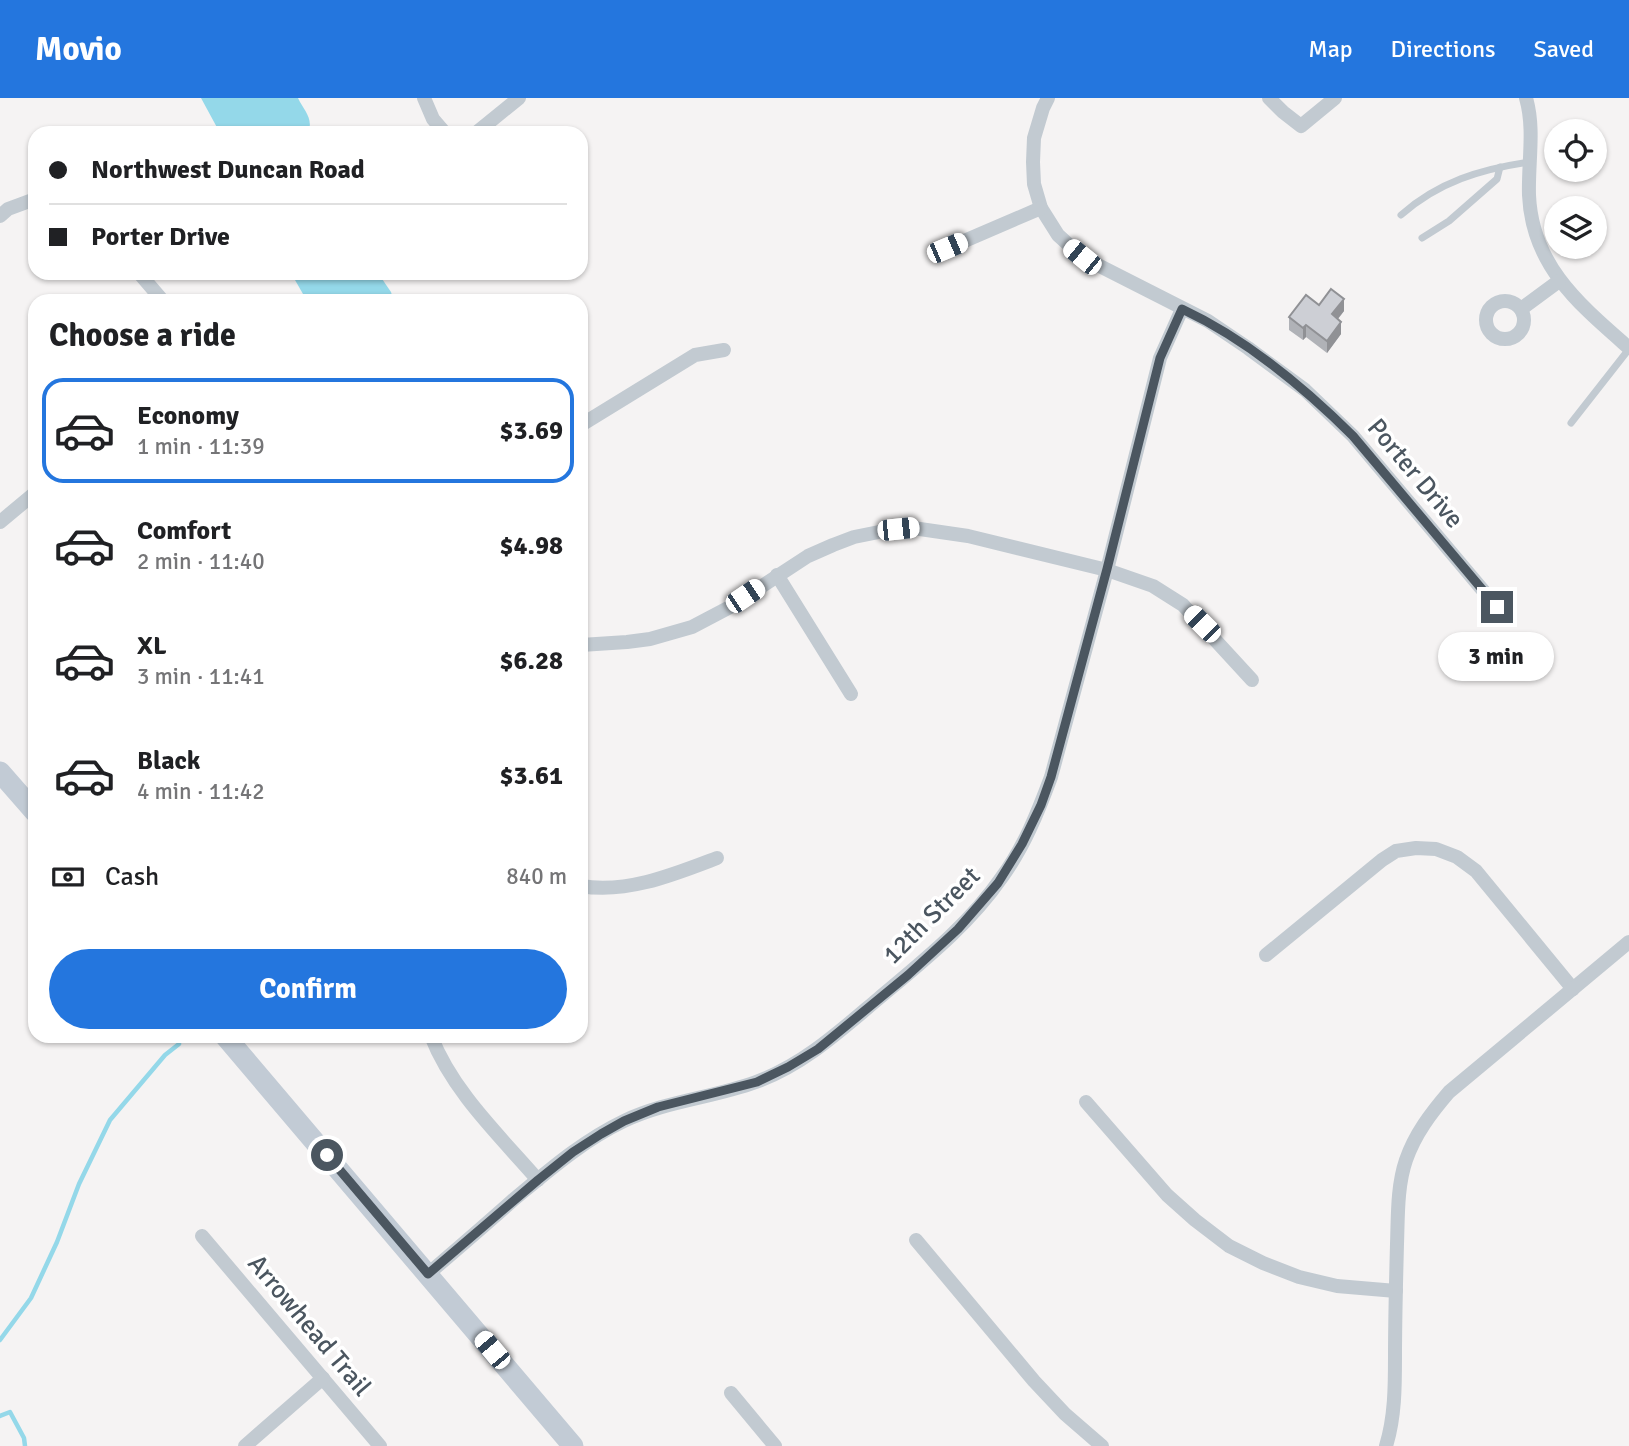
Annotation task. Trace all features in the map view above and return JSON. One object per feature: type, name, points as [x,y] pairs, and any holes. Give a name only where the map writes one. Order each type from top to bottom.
[{"type":"street","points":[[424,98],[439,126]]},
{"type":"street","points":[[485,126],[519,98]]},
{"type":"street","name":"Porter Drive","points":[[1048,98],[1034,138],[1034,184],[1041,208],[1067,246],[1082,257],[1208,321],[1305,390],[1353,436],[1497,607]]},
{"type":"street","points":[[1269,98],[1301,126],[1335,98]]},
{"type":"street","points":[[1526,98],[1531,132],[1529,197],[1540,246],[1559,281],[1588,312],[1629,348]]},
{"type":"street","points":[[0,216],[8,209],[28,202]]},
{"type":"street","points":[[947,248],[1041,208]]},
{"type":"street","points":[[145,280],[157,294]]},
{"type":"street","points":[[1521,309],[1559,281]]},
{"type":"street","name":"12th Street","points":[[428,1274],[573,1152],[624,1121],[658,1107],[757,1082],[818,1049],[908,975],[958,929],[1003,876],[1041,805],[1051,777],[1160,358],[1182,309]]},
{"type":"street","points":[[588,421],[695,355],[724,350]]},
{"type":"street","points":[[0,522],[28,499]]},
{"type":"street","points":[[588,645],[650,639],[692,627],[730,607],[808,556],[854,537],[913,528],[968,536],[1107,569],[1153,586],[1183,605],[1252,680]]},
{"type":"street","points":[[777,575],[851,694]]},
{"type":"street","points":[[0,772],[28,804]]},
{"type":"street","points":[[1266,955],[1396,851],[1436,849],[1457,857],[1476,871],[1573,989]]},
{"type":"street","points":[[588,886],[616,888],[646,882],[717,858]]},
{"type":"street","points":[[1386,1446],[1392,1428],[1394,1392],[1400,1188],[1406,1161],[1418,1133],[1432,1111],[1449,1093],[1629,942]]},
{"type":"street","points":[[231,1043],[573,1446]]},
{"type":"street","points":[[434,1043],[458,1087],[538,1180]]},
{"type":"street","points":[[1086,1102],[1167,1195],[1229,1246],[1299,1277],[1337,1286],[1395,1291]]},
{"type":"street","name":"Arrowhead Trail","points":[[202,1236],[380,1446]]},
{"type":"street","points":[[916,1240],[1034,1381],[1065,1414],[1102,1446]]},
{"type":"street","points":[[245,1446],[323,1378]]},
{"type":"street","points":[[731,1392],[775,1446]]},
{"type":"lane","points":[[1401,215],[1414,203],[1449,182],[1500,167],[1530,162]]},
{"type":"lane","points":[[1422,238],[1449,221],[1497,179],[1500,167]]},
{"type":"lane","points":[[1571,423],[1629,348]]},
{"type":"water","points":[[201,98],[298,98],[310,123],[310,126],[216,126]]},
{"type":"water","points":[[295,280],[383,280],[392,294],[303,294]]},
{"type":"building","points":[[1331,289],[1344,299],[1332,314],[1341,322],[1327,341],[1306,325],[1303,328],[1289,317],[1306,295],[1319,305]]},
{"type":"waterway","points":[[0,1340],[31,1298],[57,1242],[79,1184],[110,1120],[165,1055],[179,1044]]},
{"type":"waterway","points":[[0,1416],[10,1412],[24,1438],[25,1446]]},
{"type":"route","points":[[327,1155],[428,1274],[538,1180],[601,1134],[658,1107],[757,1082],[818,1049],[908,975],[958,929],[1003,876],[1041,805],[1107,569],[1160,358],[1182,309],[1208,321],[1248,348],[1305,390],[1330,413],[1353,436],[1497,607]]}]
